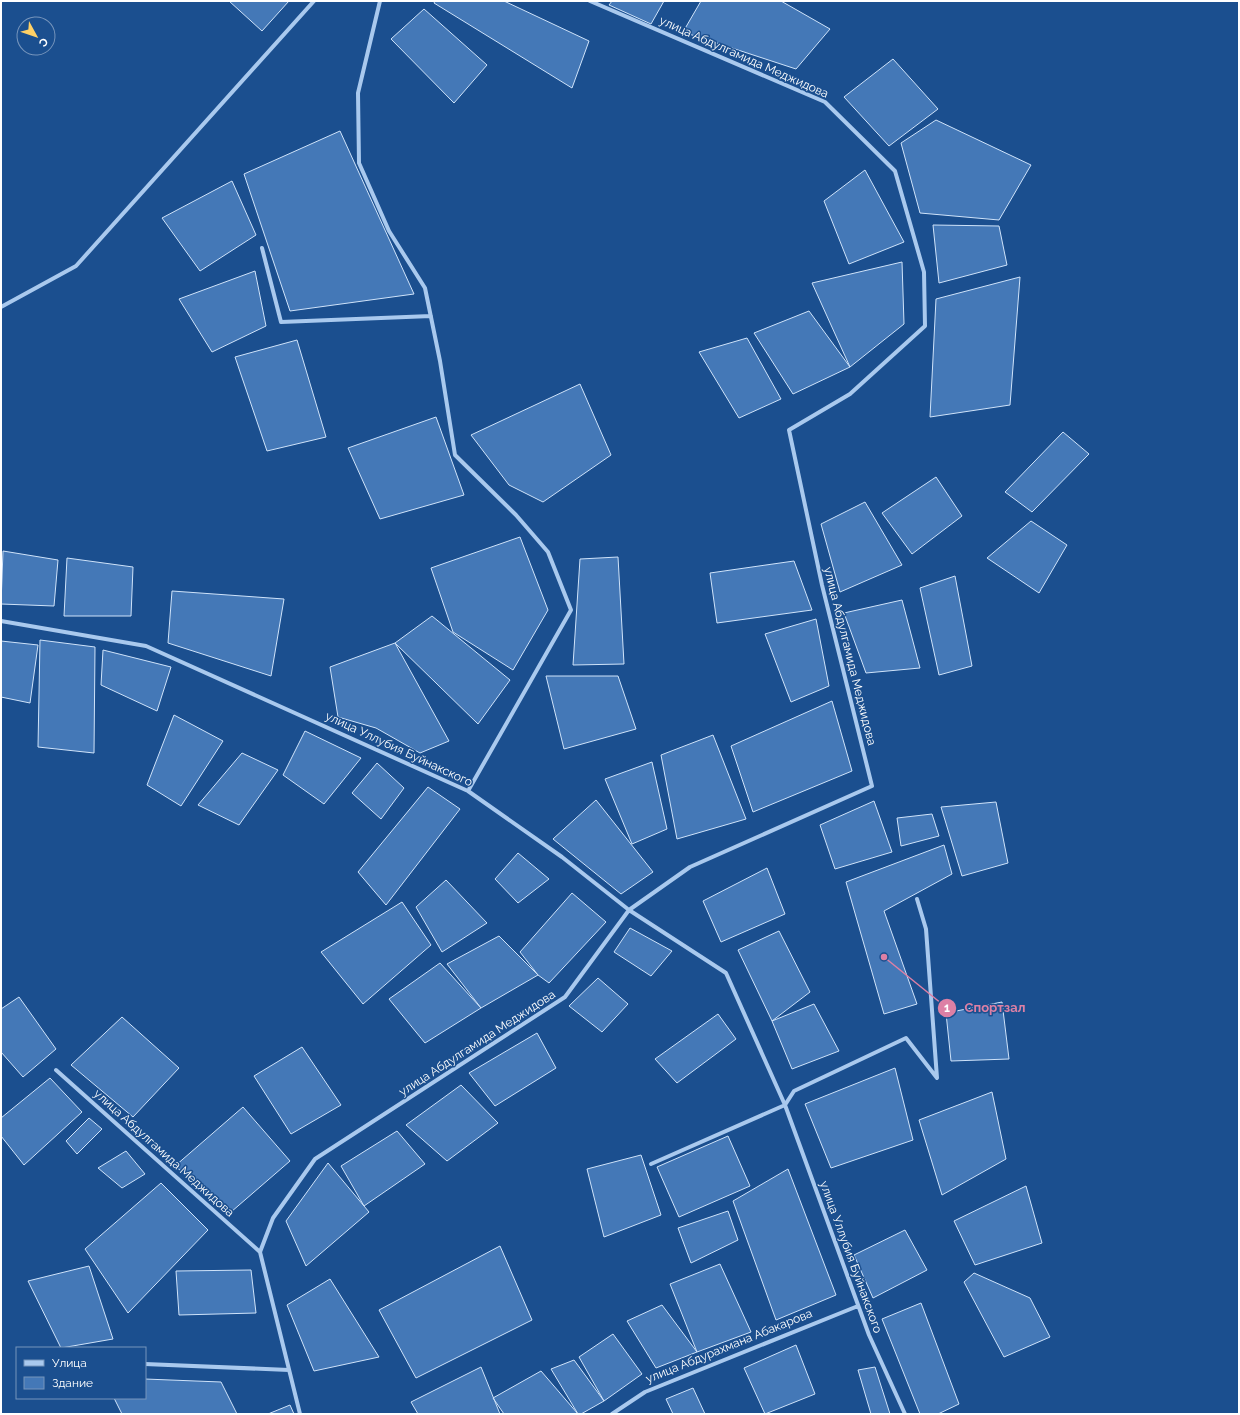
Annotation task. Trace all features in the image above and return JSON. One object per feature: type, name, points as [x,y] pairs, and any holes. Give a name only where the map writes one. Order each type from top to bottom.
[{"type":"street","points":[[1,307],[76,266],[314,1]]},
{"type":"street","points":[[380,1],[358,93],[359,163],[389,231],[425,288],[455,455],[516,515],[548,552],[571,610],[468,791]]},
{"type":"street","name":"улица Абдулгамида Меджидова","points":[[56,1070],[260,1252],[273,1218],[315,1159],[565,997],[629,910],[690,867],[872,786],[822,585],[789,430],[850,394],[925,326],[924,272],[895,171],[825,102],[590,1]]},
{"type":"street","points":[[262,248],[281,322],[431,316]]},
{"type":"street","name":"улица Уллубия Буйнакского","points":[[1,621],[146,646],[468,791],[562,857],[629,910],[726,973],[785,1105],[869,1335],[905,1414]]},
{"type":"street","points":[[650,1164],[785,1105],[794,1091],[906,1038],[937,1078],[926,929],[917,899]]},
{"type":"street","points":[[260,1252],[300,1414]]},
{"type":"street","name":"улица Абдурахмана Абакарова","points":[[612,1414],[645,1392],[858,1306]]},
{"type":"street","points":[[146,1364],[289,1370]]},
{"type":"building","points":[[229,1],[289,1],[262,31]]},
{"type":"building","points":[[435,1],[504,1],[589,41],[572,88],[434,3]]},
{"type":"building","points":[[612,1],[664,1],[651,24],[609,5]]},
{"type":"building","points":[[701,1],[781,1],[830,29],[796,69],[683,32]]},
{"type":"building","points":[[424,9],[487,65],[454,103],[391,39]]},
{"type":"building","points":[[893,59],[938,109],[889,146],[844,97]]},
{"type":"building","points":[[936,120],[1031,165],[999,220],[920,213],[901,143]]},
{"type":"building","points":[[340,131],[414,294],[290,311],[244,174]]},
{"type":"building","points":[[865,170],[904,242],[849,264],[824,201]]},
{"type":"building","points":[[232,181],[256,235],[200,271],[162,218]]},
{"type":"building","points":[[933,225],[999,226],[1007,265],[939,283]]},
{"type":"building","points":[[902,262],[904,324],[850,367],[812,283]]},
{"type":"building","points":[[255,271],[266,326],[212,352],[179,299]]},
{"type":"building","points":[[1020,277],[1010,405],[930,417],[936,299]]},
{"type":"building","points":[[809,311],[850,367],[793,394],[754,333]]},
{"type":"building","points":[[747,338],[781,399],[739,418],[699,352]]},
{"type":"building","points":[[297,340],[326,437],[267,451],[235,357]]},
{"type":"building","points":[[580,384],[611,455],[543,502],[509,485],[471,435]]},
{"type":"building","points":[[436,417],[464,495],[380,519],[348,448]]},
{"type":"building","points":[[1063,432],[1089,454],[1032,512],[1005,492]]},
{"type":"building","points":[[936,477],[962,516],[912,554],[882,513]]},
{"type":"building","points":[[865,502],[902,565],[840,592],[821,524]]},
{"type":"building","points":[[1031,521],[1067,545],[1039,593],[987,558]]},
{"type":"building","points":[[520,537],[548,610],[513,670],[453,632],[431,568]]},
{"type":"building","points":[[3,551],[58,560],[54,606],[1,604]]},
{"type":"building","points":[[618,557],[624,664],[573,665],[580,559]]},
{"type":"building","points":[[67,558],[133,567],[131,616],[64,616]]},
{"type":"building","points":[[794,561],[812,610],[717,623],[710,573]]},
{"type":"building","points":[[955,576],[972,666],[939,675],[920,588]]},
{"type":"building","points":[[172,591],[284,599],[271,676],[168,643]]},
{"type":"building","points":[[902,600],[920,668],[866,673],[844,613]]},
{"type":"building","points":[[432,616],[510,680],[478,724],[395,643]]},
{"type":"building","points":[[816,619],[829,686],[791,702],[765,634]]},
{"type":"building","points":[[40,640],[95,647],[94,753],[38,747]]},
{"type":"building","points":[[1,641],[38,645],[30,703],[1,697]]},
{"type":"building","points":[[395,643],[449,741],[420,753],[376,728],[338,717],[330,667]]},
{"type":"building","points":[[103,650],[171,667],[157,711],[101,685]]},
{"type":"building","points":[[546,676],[618,676],[636,729],[564,749]]},
{"type":"building","points":[[832,701],[852,771],[753,812],[731,746]]},
{"type":"building","points":[[174,715],[223,741],[181,806],[147,785]]},
{"type":"building","points":[[305,731],[361,758],[324,804],[283,775]]},
{"type":"building","points":[[713,735],[746,819],[677,839],[661,755]]},
{"type":"building","points":[[242,753],[278,770],[239,825],[198,805]]},
{"type":"building","points":[[652,762],[667,829],[632,844],[605,779]]},
{"type":"building","points":[[377,763],[404,788],[381,819],[352,793]]},
{"type":"building","points":[[428,787],[460,809],[386,905],[358,872]]},
{"type":"building","points":[[596,800],[653,872],[621,894],[553,839]]},
{"type":"building","points":[[874,801],[892,852],[835,869],[820,825]]},
{"type":"building","points":[[996,802],[1008,863],[962,876],[941,807]]},
{"type":"building","points":[[932,814],[939,836],[901,846],[897,818]]},
{"type":"building","points":[[944,845],[952,874],[884,911],[917,1004],[884,1014],[846,882]]},
{"type":"building","points":[[518,853],[549,879],[518,903],[495,879]]},
{"type":"building","points":[[767,868],[785,914],[721,942],[703,901]]},
{"type":"building","points":[[446,880],[487,923],[442,952],[416,907]]},
{"type":"building","points":[[572,893],[606,922],[549,983],[538,975],[520,952]]},
{"type":"building","points":[[402,902],[431,945],[363,1004],[321,952]]},
{"type":"building","points":[[630,928],[672,951],[651,976],[614,952]]},
{"type":"building","points":[[779,931],[810,992],[772,1021],[738,950]]},
{"type":"building","points":[[499,936],[538,975],[481,1008],[447,964]]},
{"type":"building","points":[[440,963],[481,1008],[425,1043],[389,999]]},
{"type":"building","points":[[598,978],[628,1004],[602,1032],[569,1006]]},
{"type":"building","points":[[19,997],[56,1049],[23,1077],[1,1052],[1,1009]]},
{"type":"building","points":[[1002,1002],[1009,1059],[951,1061],[946,1013]]},
{"type":"building","points":[[814,1004],[839,1051],[792,1069],[772,1021]]},
{"type":"building","points":[[718,1014],[736,1039],[677,1083],[655,1059]]},
{"type":"building","points":[[122,1017],[179,1068],[133,1117],[71,1065]]},
{"type":"building","points":[[537,1033],[556,1068],[495,1106],[469,1073]]},
{"type":"building","points":[[302,1047],[341,1105],[291,1134],[254,1076]]},
{"type":"building","points":[[895,1068],[913,1140],[831,1168],[805,1104]]},
{"type":"building","points":[[50,1078],[82,1112],[24,1165],[1,1136],[1,1118]]},
{"type":"building","points":[[461,1085],[498,1123],[447,1161],[406,1125]]},
{"type":"building","points":[[992,1092],[1006,1159],[942,1195],[919,1120]]},
{"type":"building","points":[[243,1107],[290,1161],[231,1212],[175,1166]]},
{"type":"building","points":[[89,1118],[102,1129],[77,1154],[66,1141]]},
{"type":"building","points":[[397,1131],[425,1164],[364,1206],[341,1166]]},
{"type":"building","points":[[728,1136],[750,1186],[679,1217],[657,1167]]},
{"type":"building","points":[[126,1151],[145,1174],[122,1188],[98,1168]]},
{"type":"building","points":[[641,1155],[661,1215],[604,1237],[587,1169]]},
{"type":"building","points":[[328,1163],[369,1212],[306,1266],[286,1221]]},
{"type":"building","points":[[788,1169],[836,1295],[776,1320],[733,1201]]},
{"type":"building","points":[[161,1183],[208,1230],[128,1313],[85,1249]]},
{"type":"building","points":[[1026,1186],[1042,1243],[975,1265],[954,1221]]},
{"type":"building","points":[[728,1211],[738,1240],[691,1263],[678,1228]]},
{"type":"building","points":[[905,1230],[927,1270],[873,1298],[854,1255]]},
{"type":"building","points":[[500,1246],[532,1320],[416,1378],[379,1310]]},
{"type":"building","points":[[720,1264],[751,1332],[697,1352],[670,1284]]},
{"type":"building","points":[[89,1266],[113,1339],[61,1347],[28,1281]]},
{"type":"building","points":[[251,1270],[256,1313],[179,1315],[176,1271]]},
{"type":"building","points":[[974,1273],[1030,1298],[1050,1337],[1004,1357],[964,1282]]},
{"type":"building","points":[[330,1279],[379,1357],[314,1371],[287,1305]]},
{"type":"building","points":[[921,1303],[959,1404],[938,1414],[920,1414],[882,1319]]},
{"type":"building","points":[[662,1305],[697,1352],[656,1368],[627,1321]]},
{"type":"building","points":[[613,1334],[642,1374],[604,1401],[579,1357]]},
{"type":"building","points":[[796,1345],[815,1394],[765,1414],[744,1368]]},
{"type":"building","points":[[574,1360],[604,1401],[581,1414],[578,1414],[551,1369]]},
{"type":"building","points":[[481,1367],[500,1414],[418,1414],[411,1402]]},
{"type":"building","points":[[875,1367],[890,1414],[871,1414],[858,1370]]},
{"type":"building","points":[[541,1371],[578,1414],[504,1414],[493,1398]]},
{"type":"building","points":[[146,1379],[221,1382],[237,1414],[122,1414],[114,1399],[146,1399]]},
{"type":"building","points":[[693,1388],[705,1414],[673,1414],[666,1399]]},
{"type":"building","points":[[290,1405],[294,1414],[268,1414]]},
{"type":"place","name":"Спортзал","points":[[884,957]]}]
